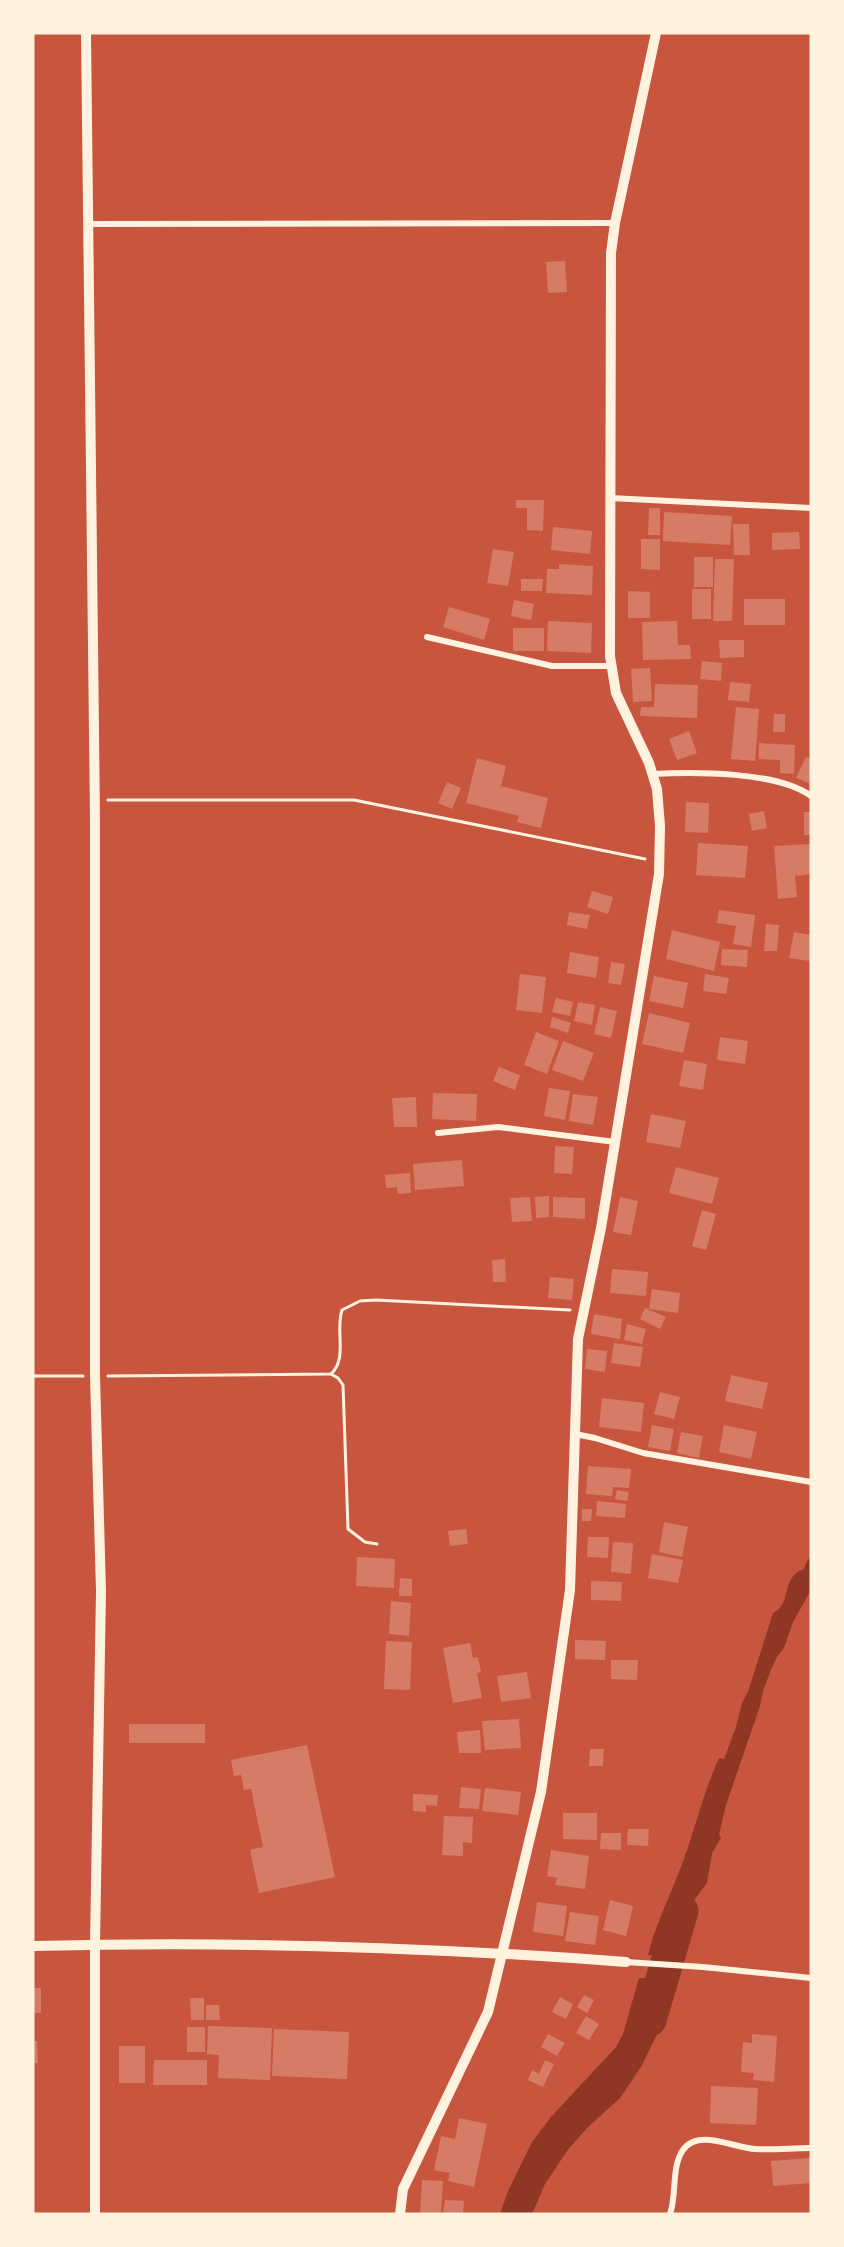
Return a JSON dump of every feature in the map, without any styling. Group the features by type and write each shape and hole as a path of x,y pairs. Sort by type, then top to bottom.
{"street":[{"path":"86,33 94,800 95,1376 100,1591 95,1944 95,2214"},
{"path":"400,2214 403,2189 488,2012 541,1792 570,1590 578,1338 601,1228 657,886 660,826 657,789 649,763 616,693 610,656 611,253 615,223 656,33"},
{"path":"88,224 615,223"},
{"path":"610,498 811,508"},
{"path":"427,637 552,666 612,666"},
{"path":"652,774 688,773 757,778 800,788 811,796"},
{"path":"438,1133 498,1127 615,1142"},
{"path":"575,1434 643,1453 811,1482"},
{"path":"33,1946 95,1944 338,1947 502,1953 703,1967 811,1978"},
{"path":"670,2214 683,2150 693,2142 708,2139 753,2149 811,2148"}],"path":[{"path":"94,800 354,800 659,861"},
{"path":"331,1374 336,1369 340,1358 339,1320 342,1310 360,1301 584,1311"},
{"path":"33,1376 331,1374 343,1385 348,1529 365,1542 377,1544"}],"shaded area":[{"path":"811,1557 811,1590 793,1622 784,1648 772,1667 763,1691 726,1805 719,1834 721,1838 712,1853 707,1883 692,1903 694,1921 684,1955 648,1955 713,1772 719,1758 724,1759 735,1730 773,1613 783,1603 792,1578 804,1569"},
{"path":"639,1978 675,1979 661,2026 641,2067 620,2098 587,2128 567,2151 545,2184 532,2214 500,2214 508,2191 532,2142 551,2117 616,2047 623,2034"}],"building":[{"path":"565,261 567,292 548,293 546,262"},
{"path":"516,500 544,500 543,531 527,530 527,508 516,508"},
{"path":"649,508 660,508 660,535 648,535"},
{"path":"664,512 732,516 730,545 663,541"},
{"path":"733,524 749,524 750,555 734,555"},
{"path":"553,527 592,531 590,554 551,550"},
{"path":"799,532 800,549 772,550 772,533"},
{"path":"641,539 660,539 660,570 641,569"},
{"path":"493,549 514,552 508,586 487,583"},
{"path":"694,557 713,557 713,587 694,587"},
{"path":"715,559 734,559 732,621 713,621"},
{"path":"559,564 593,566 592,595 546,593 547,569 559,569"},
{"path":"521,579 543,579 542,591 521,591"},
{"path":"692,589 711,589 711,619 692,619"},
{"path":"628,591 650,592 650,618 628,618"},
{"path":"744,599 785,599 785,625 744,625"},
{"path":"514,600 534,604 531,620 511,616"},
{"path":"449,607 490,619 484,640 443,627"},
{"path":"548,621 592,623 591,653 547,651"},
{"path":"677,621 678,645 690,645 691,659 643,660 642,622"},
{"path":"513,628 544,628 544,651 513,651"},
{"path":"719,640 744,640 744,657 720,658"},
{"path":"702,661 722,663 721,681 700,679"},
{"path":"650,668 652,701 633,702 631,669"},
{"path":"730,682 751,684 749,702 728,700"},
{"path":"655,684 698,685 697,718 640,716 641,707 654,707"},
{"path":"736,707 759,709 755,761 731,759"},
{"path":"774,714 785,714 785,732 773,732"},
{"path":"689,731 697,753 677,760 669,739"},
{"path":"759,743 795,745 794,774 780,773 780,760 759,759"},
{"path":"806,757 811,759 811,784 796,778"},
{"path":"477,758 506,766 501,786 548,798 541,828 517,822 519,816 466,803"},
{"path":"447,782 461,788 452,809 438,803"},
{"path":"686,802 709,803 708,833 685,832"},
{"path":"764,811 767,828 752,831 749,814"},
{"path":"804,812 811,812 811,835 804,835"},
{"path":"698,843 748,846 745,878 696,875"},
{"path":"811,844 811,874 795,876 797,897 778,899 774,846"},
{"path":"592,891 613,897 608,914 587,907"},
{"path":"719,910 755,915 751,947 733,944 736,926 717,923"},
{"path":"569,912 590,915 587,929 567,925"},
{"path":"766,924 779,925 777,951 764,951"},
{"path":"672,930 720,942 714,971 666,959"},
{"path":"794,932 811,935 810,961 789,958"},
{"path":"722,949 748,950 747,967 721,965"},
{"path":"570,952 599,957 596,978 567,973"},
{"path":"611,962 625,964 621,985 608,983"},
{"path":"520,974 546,977 542,1013 516,1010"},
{"path":"705,974 729,978 726,994 703,991"},
{"path":"654,976 688,983 683,1008 649,1001"},
{"path":"556,998 573,1002 570,1016 552,1012"},
{"path":"578,1002 595,1005 592,1025 574,1021"},
{"path":"600,1007 617,1011 611,1038 594,1034"},
{"path":"649,1013 690,1023 683,1053 642,1044"},
{"path":"552,1017 571,1023 568,1033 550,1027"},
{"path":"536,1032 559,1041 547,1074 524,1065"},
{"path":"720,1037 748,1041 745,1064 717,1060"},
{"path":"563,1041 594,1053 583,1081 552,1070"},
{"path":"684,1060 707,1064 703,1090 679,1086"},
{"path":"499,1067 520,1075 515,1090 493,1081"},
{"path":"549,1088 570,1091 565,1120 544,1116"},
{"path":"433,1093 477,1094 476,1121 432,1119"},
{"path":"573,1094 598,1097 593,1125 569,1121"},
{"path":"416,1097 417,1127 394,1127 392,1098"},
{"path":"651,1114 686,1121 680,1148 646,1142"},
{"path":"555,1146 574,1147 572,1174 554,1173"},
{"path":"462,1160 464,1186 415,1190 413,1164"},
{"path":"676,1167 719,1178 712,1204 669,1193"},
{"path":"410,1173 411,1193 398,1194 397,1187 386,1188 385,1175"},
{"path":"549,1196 549,1217 536,1218 535,1197"},
{"path":"530,1197 532,1221 512,1222 510,1198"},
{"path":"553,1197 585,1198 585,1219 553,1217"},
{"path":"620,1197 638,1201 631,1235 613,1232"},
{"path":"702,1210 716,1214 706,1250 692,1246"},
{"path":"505,1259 506,1282 493,1282 492,1260"},
{"path":"612,1269 648,1272 646,1296 610,1293"},
{"path":"550,1277 574,1279 572,1300 548,1298"},
{"path":"652,1289 680,1293 678,1313 649,1309"},
{"path":"645,1308 666,1317 660,1329 640,1319"},
{"path":"594,1314 622,1319 620,1339 591,1334"},
{"path":"627,1324 646,1329 642,1344 624,1340"},
{"path":"614,1343 643,1347 640,1367 611,1363"},
{"path":"587,1349 607,1351 605,1372 585,1369"},
{"path":"731,1375 768,1383 762,1409 725,1401"},
{"path":"660,1392 680,1397 674,1419 654,1414"},
{"path":"602,1398 644,1403 641,1432 599,1427"},
{"path":"652,1425 674,1429 670,1451 648,1447"},
{"path":"724,1425 757,1432 751,1459 719,1452"},
{"path":"681,1432 703,1436 699,1458 677,1453"},
{"path":"588,1466 631,1469 629,1488 613,1487 612,1496 586,1494"},
{"path":"617,1490 629,1492 627,1501 615,1499"},
{"path":"597,1501 626,1504 625,1518 596,1516"},
{"path":"582,1509 592,1509 591,1521 582,1521"},
{"path":"664,1522 688,1527 682,1557 659,1552"},
{"path":"466,1529 468,1544 450,1546 448,1531"},
{"path":"588,1537 609,1537 608,1558 587,1557"},
{"path":"613,1542 633,1543 631,1574 611,1572"},
{"path":"652,1554 683,1560 678,1583 648,1578"},
{"path":"357,1557 395,1559 394,1588 356,1586"},
{"path":"400,1578 412,1579 412,1596 399,1596"},
{"path":"591,1581 622,1582 621,1601 591,1600"},
{"path":"391,1601 411,1603 409,1636 389,1634"},
{"path":"575,1640 606,1641 605,1660 575,1659"},
{"path":"386,1641 412,1642 410,1690 384,1689"},
{"path":"470,1643 473,1658 478,1657 481,1672 477,1673 482,1698 453,1703 443,1648"},
{"path":"611,1660 638,1660 637,1680 611,1679"},
{"path":"527,1672 531,1698 501,1702 497,1676"},
{"path":"519,1719 521,1748 485,1750 482,1721"},
{"path":"129,1724 205,1724 205,1743 129,1743"},
{"path":"480,1730 481,1753 459,1753 457,1732"},
{"path":"307,1745 335,1877 259,1893 250,1850 263,1847 251,1789 244,1790 241,1775 234,1776 231,1760"},
{"path":"590,1749 604,1749 603,1766 589,1766"},
{"path":"461,1787 481,1789 479,1809 459,1808"},
{"path":"485,1788 521,1792 518,1815 482,1811"},
{"path":"413,1794 438,1795 437,1806 426,1805 426,1812 413,1811"},
{"path":"563,1813 597,1813 597,1840 563,1839"},
{"path":"444,1816 473,1817 472,1843 463,1842 463,1856 442,1855"},
{"path":"628,1829 649,1829 648,1846 627,1845"},
{"path":"601,1833 621,1833 621,1850 600,1849"},
{"path":"551,1850 589,1856 585,1889 555,1885 557,1878 547,1876"},
{"path":"610,1900 633,1906 626,1936 603,1930"},
{"path":"537,1902 567,1906 563,1936 533,1932"},
{"path":"570,1912 599,1916 595,1945 565,1941"},
{"path":"33,1988 41,1988 41,2013 33,2013"},
{"path":"584,1995 594,2000 587,2013 577,2007"},
{"path":"560,1997 573,2004 566,2019 552,2012"},
{"path":"190,1998 204,1998 204,2020 191,2020"},
{"path":"206,2005 219,2005 220,2020 206,2020"},
{"path":"586,2016 599,2024 589,2040 576,2033"},
{"path":"208,2026 272,2028 270,2080 218,2078 219,2055 207,2054"},
{"path":"187,2027 205,2027 205,2052 187,2052"},
{"path":"274,2029 349,2032 347,2079 272,2076"},
{"path":"548,2034 565,2043 557,2056 541,2047"},
{"path":"752,2034 777,2036 774,2082 753,2080 754,2073 741,2072 743,2042 752,2043"},
{"path":"33,2041 37,2041 38,2063 33,2063"},
{"path":"119,2046 145,2046 145,2083 119,2083"},
{"path":"154,2060 207,2060 207,2085 153,2085"},
{"path":"545,2060 554,2064 543,2087 528,2080 532,2070 539,2074"},
{"path":"711,2086 758,2088 756,2125 710,2123"},
{"path":"459,2118 487,2124 474,2187 448,2181 450,2173 434,2170 441,2136 455,2139"},
{"path":"810,2158 811,2183 773,2186 771,2161"},
{"path":"422,2180 443,2181 441,2214 420,2214"},
{"path":"445,2200 464,2201 463,2214 443,2214"}],"waterway":[{"path":"650,2020 682,1911"}]}
